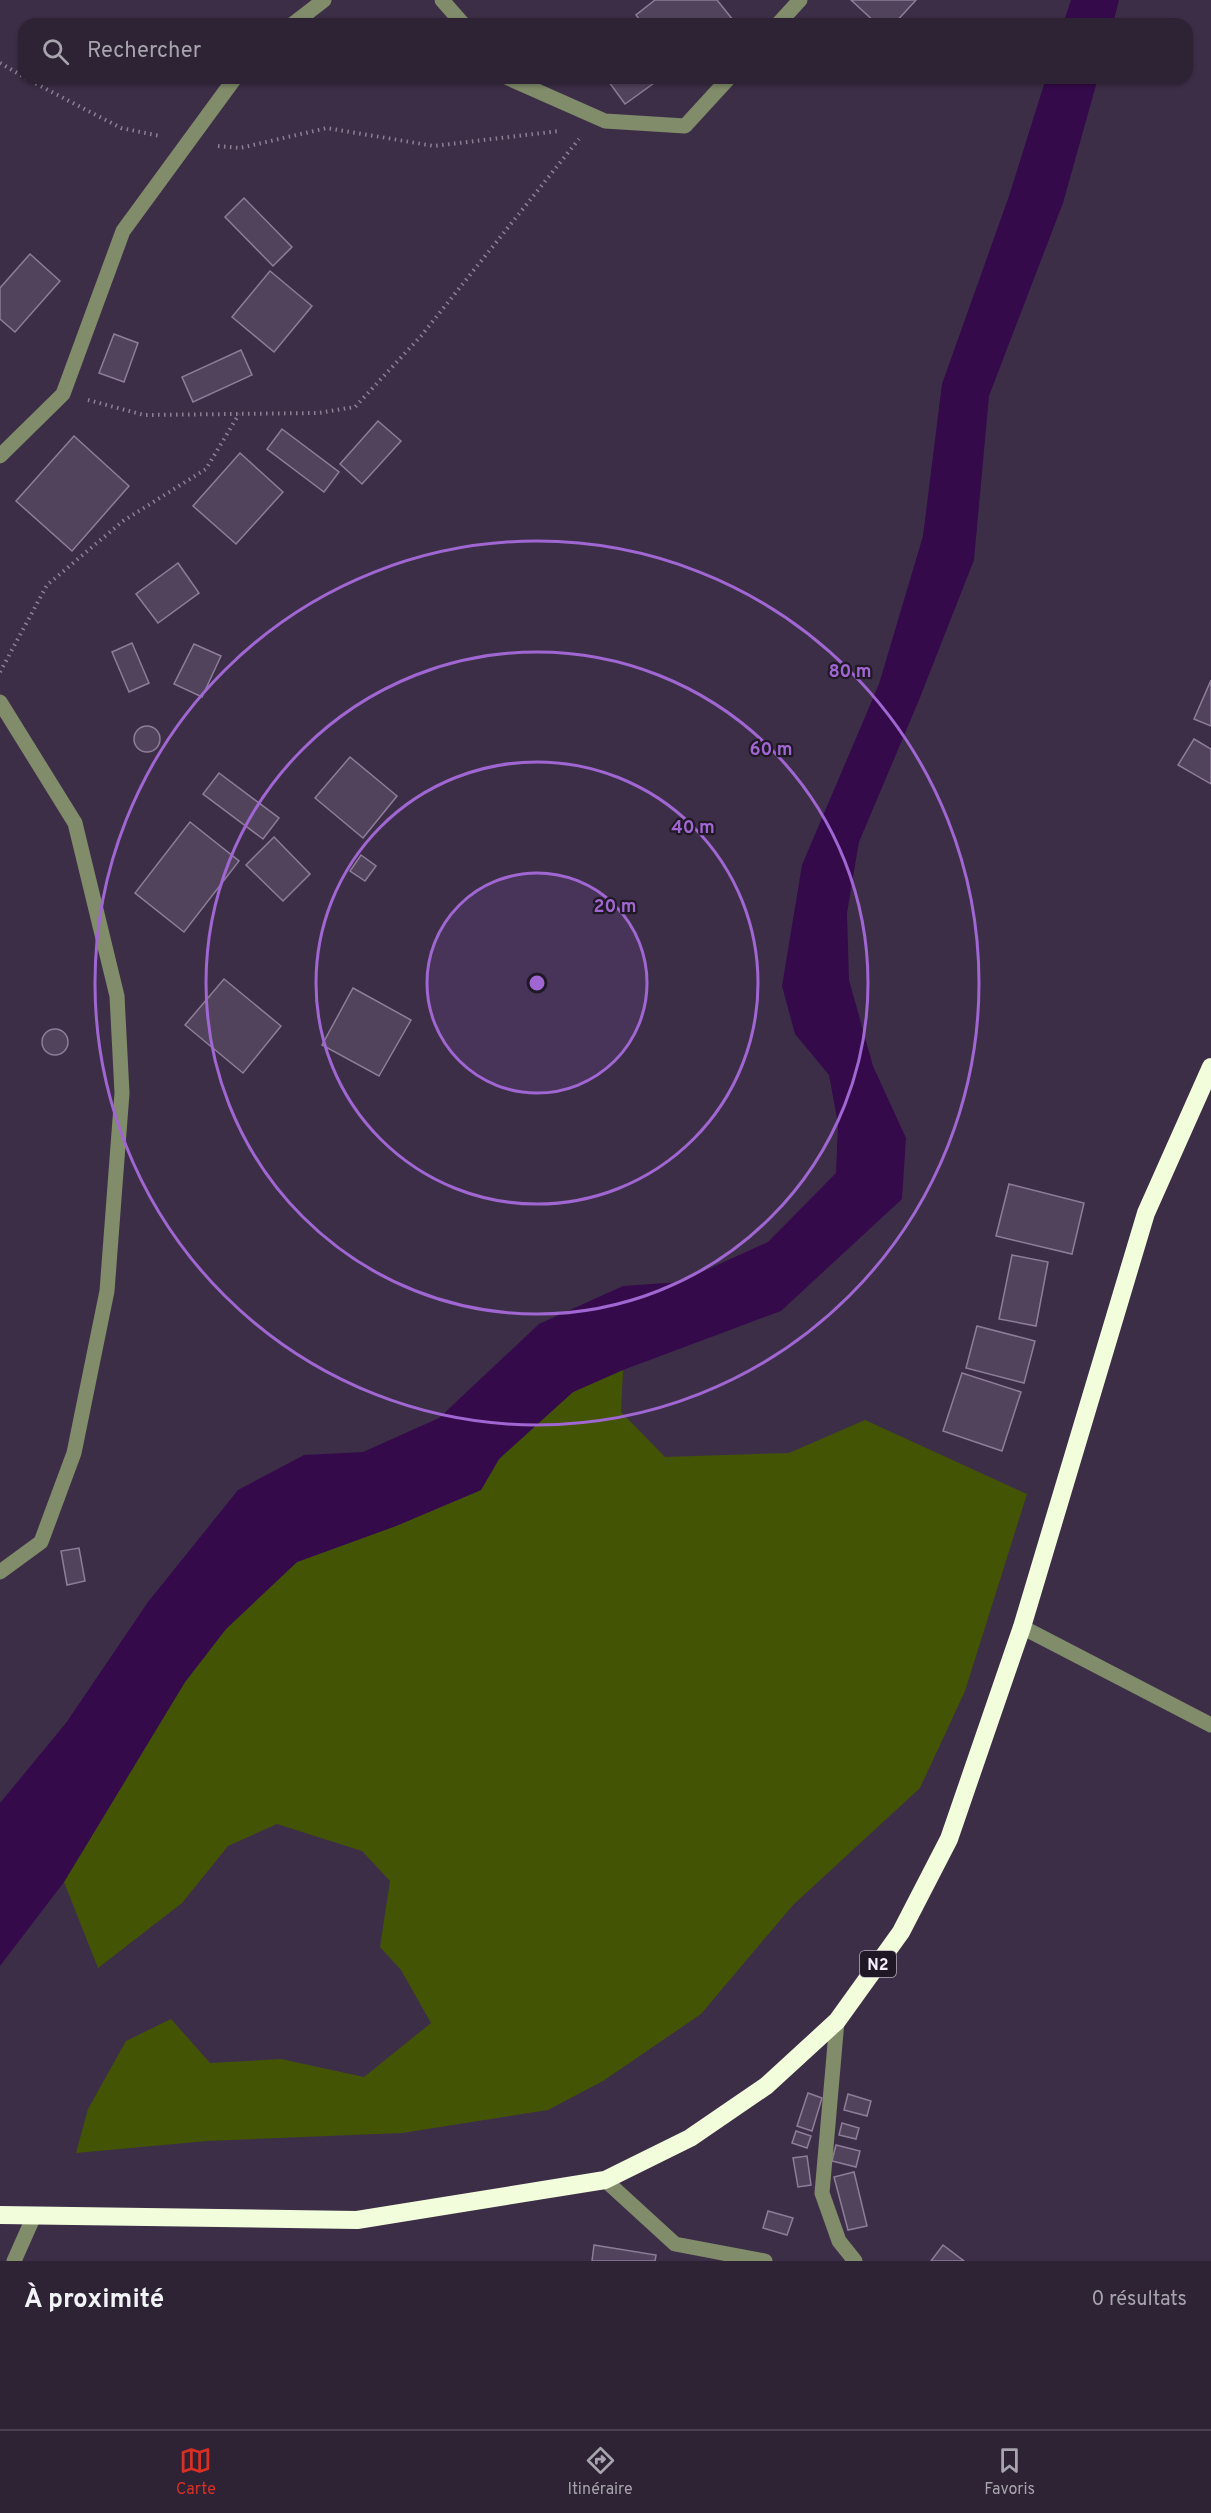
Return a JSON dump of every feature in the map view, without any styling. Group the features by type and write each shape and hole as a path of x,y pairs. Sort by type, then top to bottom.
{"highway":[{"name":"N2","path":"0,2215 357,2220 605,2180 700,2132 766,2086 837,2021 901,1932 949,1839 1022,1626 1146,1213 1211,1067"}],"street":[{"path":"296,18 304,0"},
{"path":"299,18 324,0"},
{"path":"442,0 458,18"},
{"path":"784,18 800,0"},
{"path":"0,456 63,393 123,231 230,84"},
{"path":"522,84 605,121 685,126 724,84"},
{"path":"0,702 75,823 117,996 122,1093 107,1291 74,1453 40,1542 0,1572"},
{"path":"1022,1626 1211,1725"},
{"path":"837,2021 822,2193 839,2241 855,2261"},
{"path":"605,2180 675,2244 765,2261"},
{"path":"14,2261 34,2216"}],"path":[{"path":"0,63 18,74"},
{"path":"37,84 121,128 187,142 240,148 327,128 434,146 554,132 597,117"},
{"path":"63,393 144,415 318,413 355,407 421,336 597,117"},
{"path":"0,672 47,585 123,521 206,469 239,414"}],"green space":[{"path":"623,1370 621,1412 665,1457 789,1453 865,1420 1027,1494 965,1691 920,1788 793,1905 701,2014 603,2081 548,2110 402,2133 207,2141 76,2153 88,2109 126,2041 171,2019 210,2063 281,2059 364,2077 431,2023 401,1970 380,1947 390,1881 362,1851 277,1824 228,1846 182,1903 98,1968 64,1882 185,1682 226,1629 297,1562 396,1526 481,1490 499,1459 573,1392"}],"shaded area":[{"path":"1071,0 1119,0 1114,18 1065,18"},
{"path":"1044,84 1096,84 1063,203 989,396 974,560 919,700 859,842 847,913 849,980 873,1066 906,1138 902,1199 781,1311 623,1370 573,1392 499,1459 481,1490 396,1526 297,1562 226,1629 185,1682 64,1882 0,1966 0,1803 66,1723 148,1602 238,1490 304,1455 363,1452 439,1418 539,1324 623,1286 680,1282 768,1242 836,1173 838,1124 829,1075 795,1034 782,986 802,865 879,684 923,536 942,384 1009,196"}],"building":[{"path":"655,0 717,0 731,18 638,18 636,15"},
{"path":"851,0 916,0 900,18 870,18"},
{"path":"610,84 653,84 625,104"},
{"path":"244,198 292,247 273,266 225,217"},
{"path":"30,254 60,281 15,332 0,319 0,288"},
{"path":"270,271 312,306 274,352 232,317"},
{"path":"114,334 138,343 124,382 99,373"},
{"path":"241,350 252,375 193,402 182,377"},
{"path":"378,421 401,441 362,484 340,464"},
{"path":"282,429 339,472 324,492 267,449"},
{"path":"74,436 129,486 72,551 16,501"},
{"path":"240,453 283,492 236,544 193,506"},
{"path":"178,563 199,593 158,623 136,594"},
{"path":"132,643 149,683 129,692 112,652"},
{"path":"194,644 221,656 202,697 174,684"},
{"path":"1211,680 1211,726 1194,719"},
{"path":"147,726 156,730 160,739 156,748 147,752 138,748 134,739 138,730"},
{"path":"1194,739 1211,749 1211,784 1178,765"},
{"path":"350,757 397,796 363,838 315,798"},
{"path":"219,773 279,818 263,839 203,794"},
{"path":"190,822 239,861 184,932 135,893"},
{"path":"274,837 310,874 283,901 246,865"},
{"path":"361,855 376,866 365,881 350,871"},
{"path":"224,979 281,1026 243,1073 185,1025"},
{"path":"353,988 411,1020 379,1076 322,1045"},
{"path":"55,1029 64,1033 68,1042 64,1051 55,1055 46,1051 42,1042 46,1033"},
{"path":"1009,1184 1084,1203 1072,1254 996,1236"},
{"path":"1012,1255 1048,1262 1036,1326 999,1319"},
{"path":"977,1326 1035,1341 1024,1383 966,1368"},
{"path":"962,1373 1021,1392 1002,1451 943,1431"},
{"path":"79,1548 85,1581 67,1585 61,1551"},
{"path":"808,2093 822,2098 812,2131 797,2126"},
{"path":"848,2094 871,2101 867,2116 844,2110"},
{"path":"842,2123 859,2128 856,2139 839,2135"},
{"path":"796,2131 811,2136 807,2148 792,2143"},
{"path":"836,2145 860,2151 856,2167 832,2161"},
{"path":"807,2156 811,2185 798,2187 793,2158"},
{"path":"854,2172 867,2226 848,2230 834,2177"},
{"path":"768,2211 793,2218 787,2235 763,2228"},
{"path":"594,2245 656,2255 655,2261 592,2261"},
{"path":"943,2245 964,2261 931,2261"}]}
